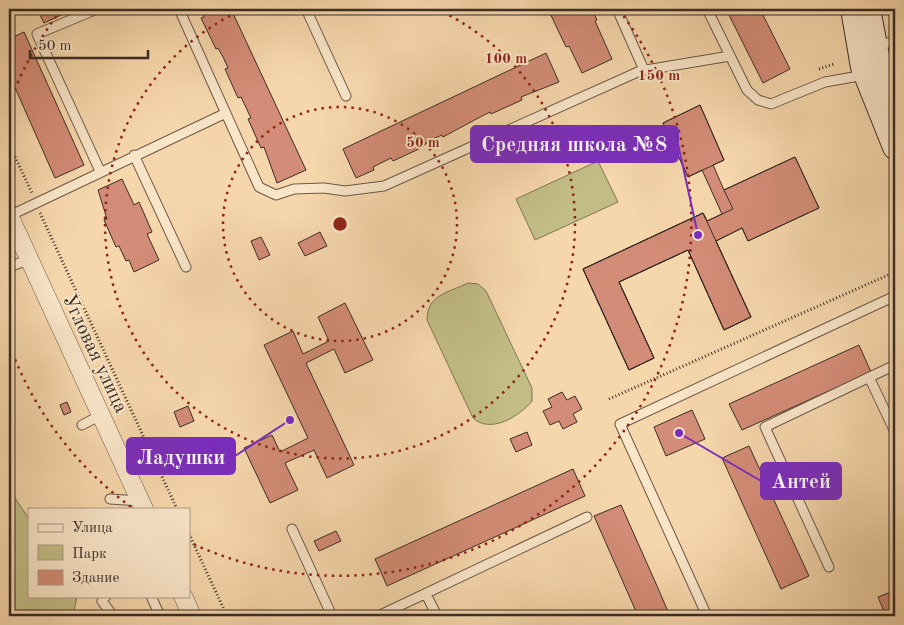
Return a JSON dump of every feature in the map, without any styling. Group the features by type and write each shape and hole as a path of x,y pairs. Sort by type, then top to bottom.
{"main road":[{"path":"853,9 877,46"},
{"path":"868,9 877,46 874,73 895,147"},
{"path":"874,73 895,108"}],"street":[{"name":"Угловая улица","path":"9,215 142,505"},
{"path":"184,598 192,616"}],"lane":[{"path":"97,9 37,34 100,171"},
{"path":"178,9 259,187 276,195 294,189 324,188 345,191 384,186 644,70 730,56"},
{"path":"306,9 346,96"},
{"path":"617,9 644,70"},
{"path":"706,9 747,90 758,100 770,104 825,82 874,73"},
{"path":"9,215 226,112"},
{"path":"134,155 186,267"},
{"path":"9,267 30,259"},
{"path":"707,616 620,424 895,296"},
{"path":"829,567 765,427 895,365"},
{"path":"869,377 895,432"},
{"path":"82,425 102,415"},
{"path":"110,498 142,505"},
{"path":"378,616 587,517"},
{"path":"292,529 332,616"},
{"path":"426,594 437,616"},
{"path":"104,598 102,601 113,616"},
{"path":"152,598 160,616"}],"path":[{"path":"819,69 834,64"},
{"path":"9,144 177,508"},
{"path":"608,399 895,272"},
{"path":"190,536 227,616"}],"green space":[{"path":"598,161 618,202 535,240 516,199"},
{"path":"468,283 478,284 486,291 532,388 532,401 520,413 504,422 496,424 480,423 473,418 427,320 430,305 434,300"},
{"path":"9,489 28,518 28,598 77,598 73,616 9,616"}],"building":[{"path":"37,9 74,9 44,23"},
{"path":"201,9 231,9 306,170 277,183 264,147 261,148 248,119 251,118 241,97 238,98 225,69 228,68 223,57 218,48 216,49 201,18 204,17"},
{"path":"548,9 592,9 597,20 595,21 612,59 582,73 569,46 566,47"},
{"path":"726,9 760,9 790,69 763,83"},
{"path":"24,32 84,165 55,178 9,74 9,39"},
{"path":"546,53 559,82 521,97 522,100 491,114 490,112 443,137 442,135 422,144 423,147 393,161 391,158 373,167 374,170 356,178 343,149"},
{"path":"700,105 724,160 688,177 663,123"},
{"path":"700,105 724,160 713,165 724,190 795,157 819,208 748,241 742,228 716,241 751,317 724,330 688,250 619,282 654,358 629,370 583,269 703,213 707,221 722,214 702,170 688,177 663,123"},
{"path":"795,157 819,208 748,241 742,228 716,241 751,317 724,330 688,250 619,282 654,358 629,370 583,269 703,213 707,221 733,209 724,190"},
{"path":"122,179 134,205 139,202 152,232 147,234 159,260 134,272 129,260 126,261 119,246 116,247 104,220 107,219 98,190"},
{"path":"703,213 751,317 724,330 688,250 619,282 654,358 629,370 583,269"},
{"path":"320,232 327,246 305,256 298,243"},
{"path":"261,237 270,255 259,260 251,241"},
{"path":"345,303 373,360 345,373 334,349 306,363 354,465 327,478 314,450 285,463 298,490 270,503 244,448 272,435 280,452 308,438 264,345 293,331 303,354 329,341 318,317"},
{"path":"859,345 871,372 742,430 729,404"},
{"path":"562,392 567,400 575,396 582,409 573,414 577,422 563,429 559,421 550,425 543,411 552,407 548,399"},
{"path":"67,402 71,412 64,415 60,405"},
{"path":"188,406 194,421 180,427 174,412"},
{"path":"692,410 705,439 666,456 654,427"},
{"path":"527,432 532,445 516,452 510,439"},
{"path":"749,446 809,576 781,589 722,458"},
{"path":"573,469 585,496 387,586 375,559"},
{"path":"621,505 670,616 638,616 594,516"},
{"path":"336,531 341,541 319,551 314,541"},
{"path":"891,592 895,601 895,610 885,614 878,597"}],"place":[{"name":"Средняя школа №8","path":"698,235"},
{"name":"Ладушки","path":"290,420"},
{"name":"Антей","path":"679,433"}]}
